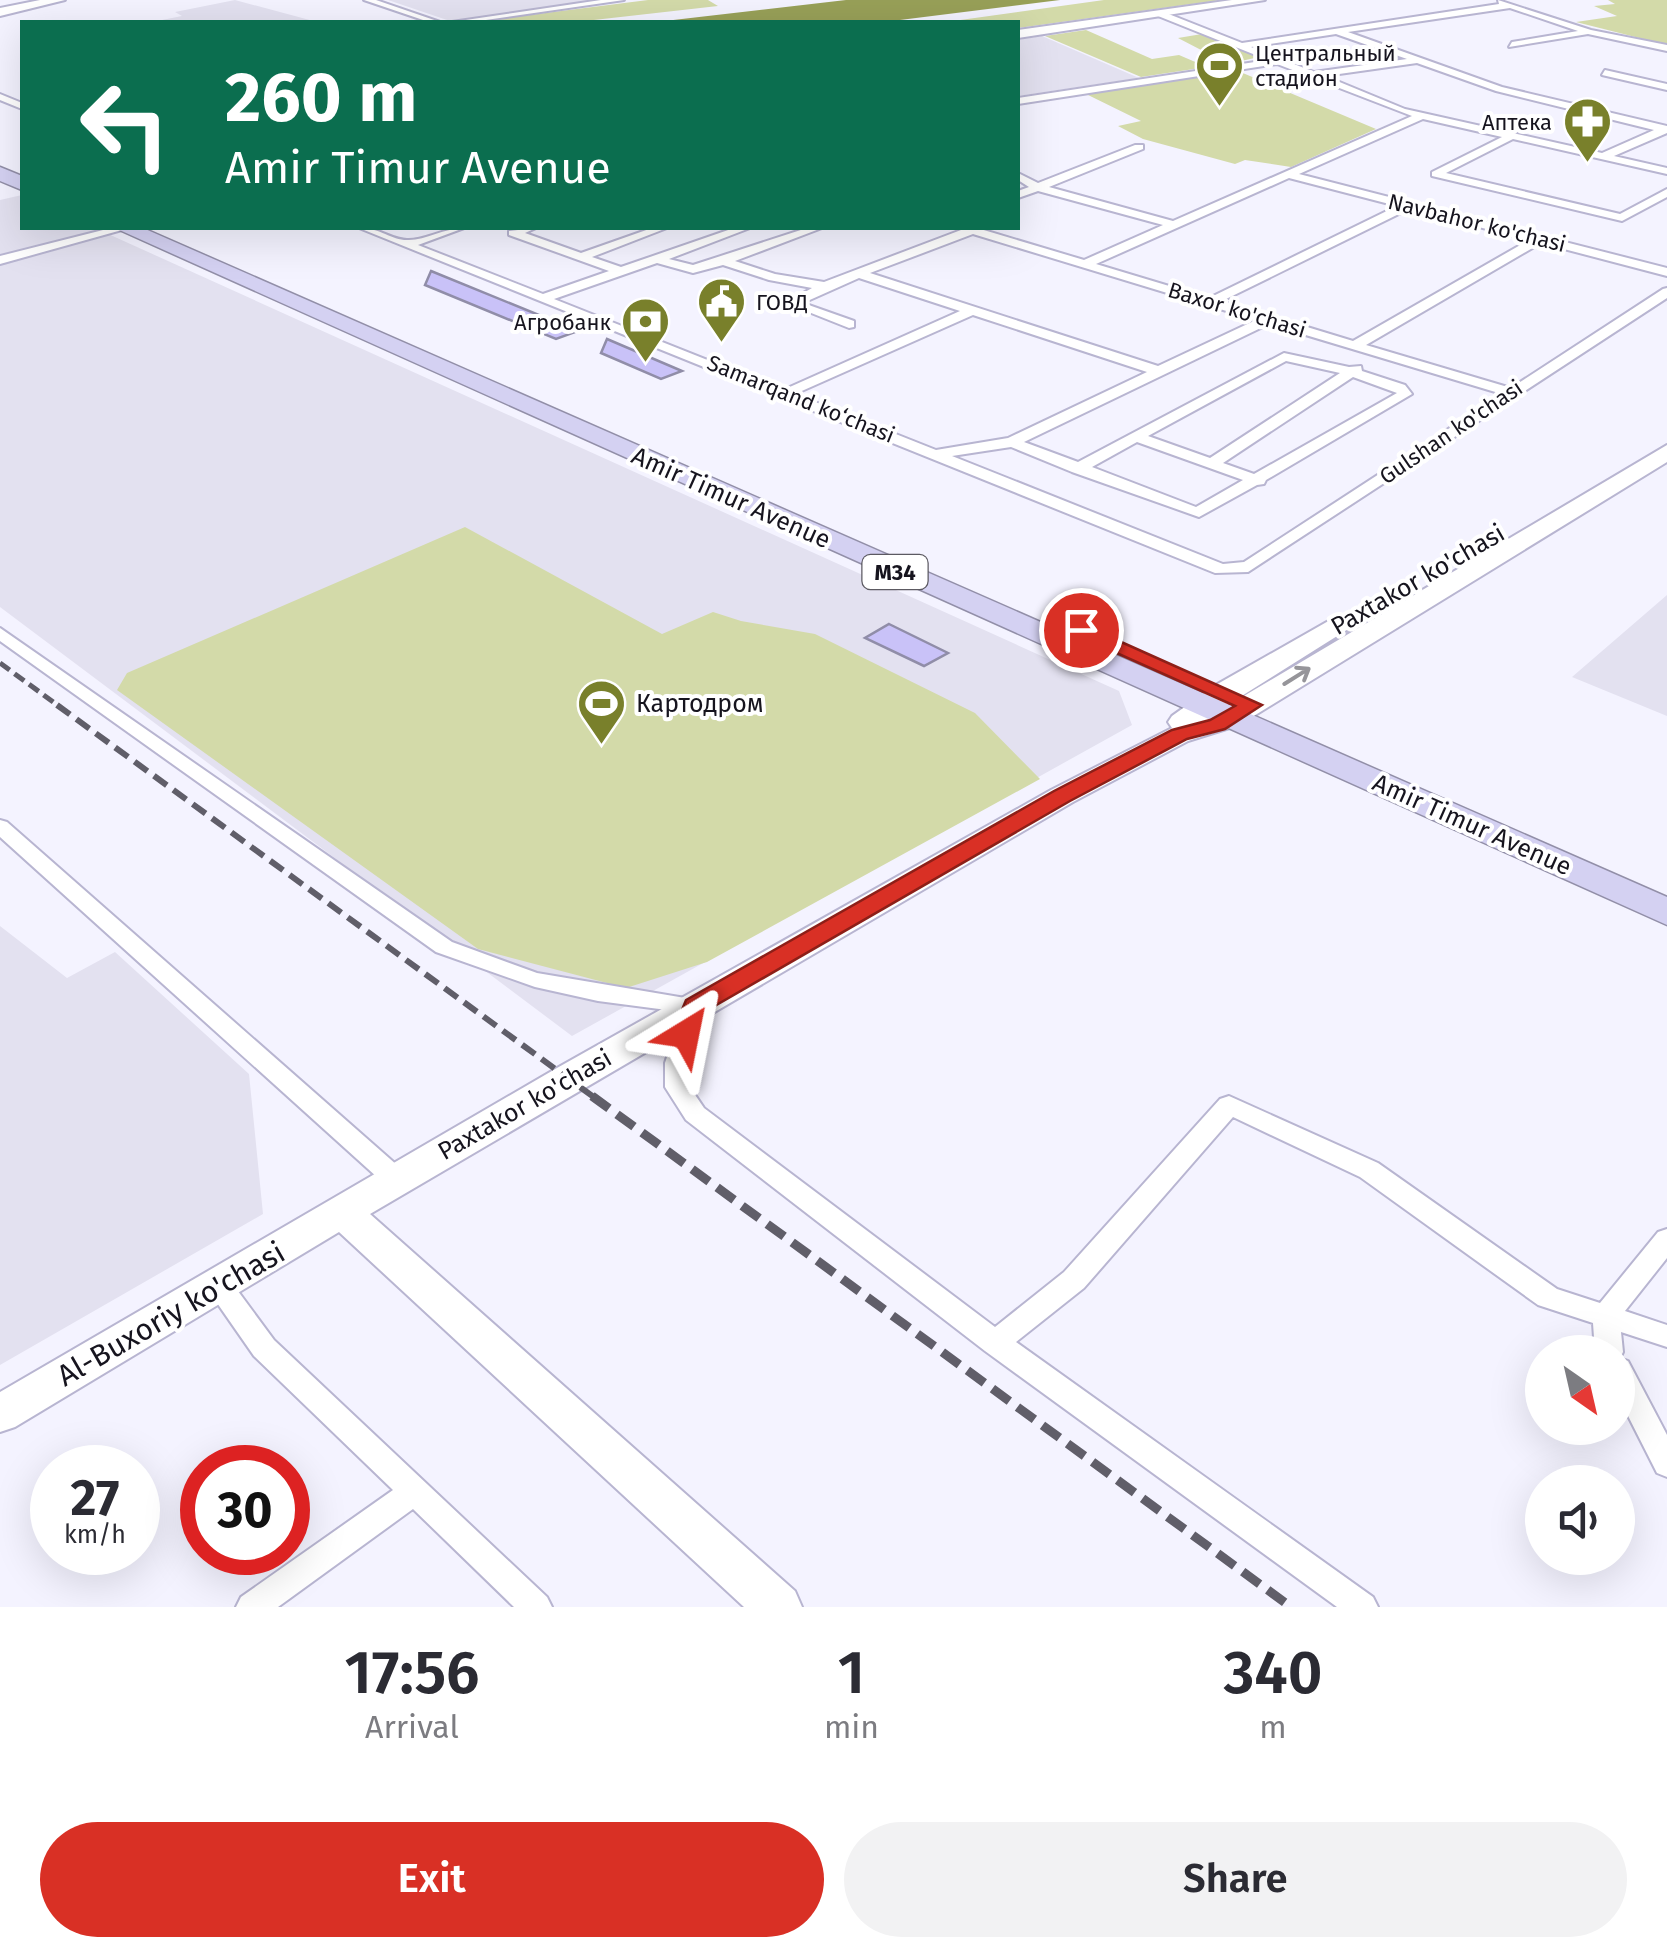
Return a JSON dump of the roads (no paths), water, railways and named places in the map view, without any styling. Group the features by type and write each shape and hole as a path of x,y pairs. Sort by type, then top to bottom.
{"highway":[{"name":"Amir Timur Avenue","path":"129,230 1226,706 1667,891"},
{"name":"Amir Timur Avenue","path":"155,230 749,497"},
{"name":"Amir Timur Avenue","path":"1226,706 1667,912"}],"main road":[{"path":"0,10 40,0"},
{"path":"0,10 59,0"},
{"path":"1020,34 1259,0"},
{"name":"Paxtakor ko'chasi","path":"1226,706 1667,435"},
{"name":"Paxtakor ko'chasi","path":"342,1212 1062,796 1180,734 1182,722 1226,706 1667,452"},
{"path":"342,1212 778,1607"},
{"name":"Al-Buxoriy ko'chasi","path":"0,1414 342,1212"}],"street":[{"path":"368,0 430,20"},
{"path":"471,20 620,0"},
{"path":"1494,0 1589,32 1667,48"},
{"path":"1241,46 1511,6"},
{"path":"1161,14 1421,116 1667,171"},
{"path":"1338,32 1499,89 1666,130"},
{"path":"1512,45 1589,32"},
{"path":"1313,76 1417,60"},
{"path":"1020,101 1277,62"},
{"path":"1604,73 1667,87"},
{"path":"1085,264 1421,116"},
{"path":"1602,157 1666,130"},
{"path":"1512,136 1436,174 1622,218 1667,192"},
{"path":"1020,194 1140,146"},
{"name":"Navbahor ko'chasi","path":"1287,174 1667,272"},
{"path":"1020,177 1038,187 1175,224"},
{"path":"1210,302 1408,205"},
{"path":"0,260 116,230"},
{"name":"Samarqand ko‘chasi","path":"370,230 788,393 1222,569 1236,570"},
{"path":"408,244 453,230"},
{"path":"524,230 513,233 620,271"},
{"path":"580,257 656,230"},
{"path":"546,297 738,230"},
{"path":"656,259 693,270 810,230"},
{"path":"849,324 792,302 967,230"},
{"name":"Baxor ko'chasi","path":"972,230 1509,392"},
{"path":"1354,346 1539,239"},
{"path":"722,261 825,286"},
{"path":"860,274 1162,372"},
{"name":"Gulshan ko'chasi","path":"1236,570 1248,567 1509,392 1667,292"},
{"path":"788,393 975,309"},
{"path":"938,454 1012,442 1268,319"},
{"path":"1212,464 1382,354"},
{"path":"1012,442 1078,469 1199,512 1405,394 1400,388 1352,372 1284,357 1078,469"},
{"path":"1136,437 1258,481"},
{"path":"0,633 444,947 483,966 573,990 695,1006 677,1063 677,1088 695,1114 995,1342 1362,1607"},
{"path":"0,826 398,1180"},
{"path":"995,1342 1074,1280 1229,1105 1370,1170 1548,1297 1667,1336"},
{"path":"1608,1335 1606,1316 1667,1239"},
{"path":"219,1288 264,1348 536,1607"},
{"path":"1635,1401 1667,1464"},
{"path":"252,1607 415,1491"}],"railway":[{"path":"0,663 60,707"},
{"path":"57,705 595,1098"},
{"path":"592,1096 1291,1607"}],"place":[{"name":"Центральный стадион","path":"1220,108"},
{"name":"Аптека","path":"1587,164"},
{"name":"ГОВД","path":"721,344"},
{"name":"Агробанк","path":"646,364"},
{"name":"Картодром","path":"601,746"}]}
